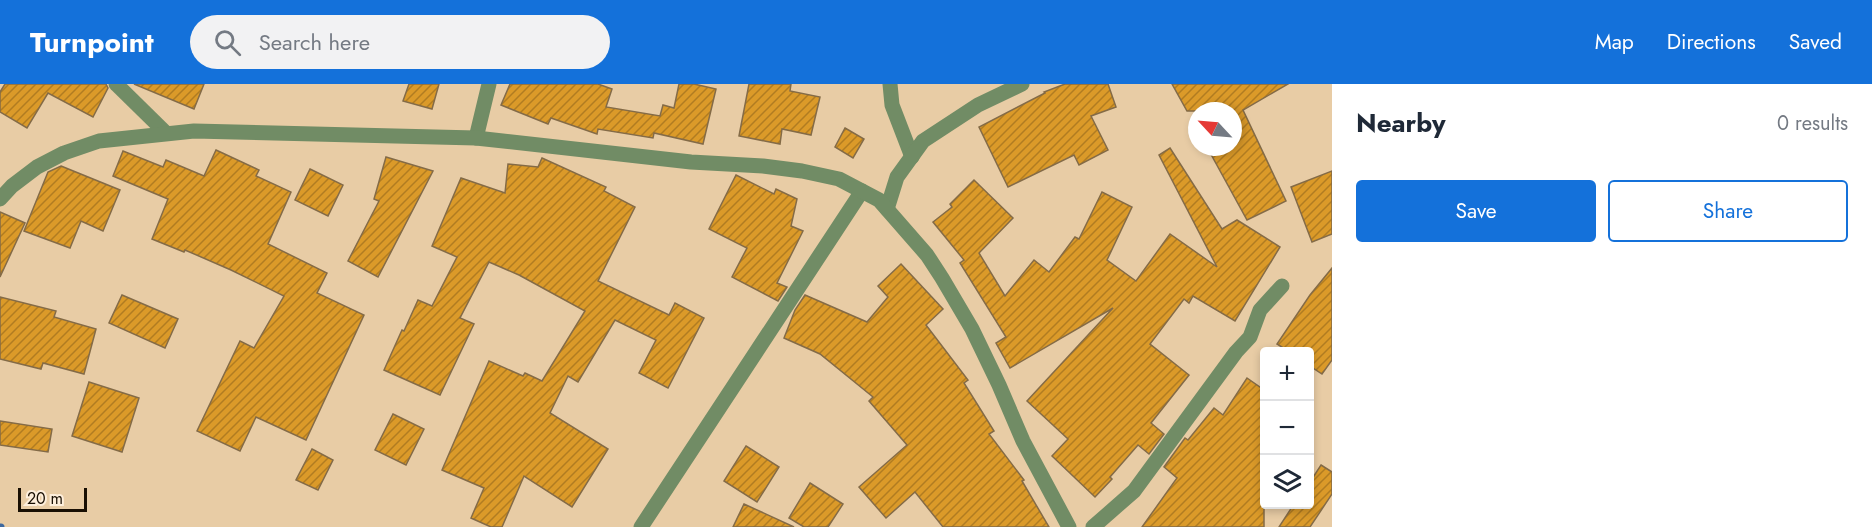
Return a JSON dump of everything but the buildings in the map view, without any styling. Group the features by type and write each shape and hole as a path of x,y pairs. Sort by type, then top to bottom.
{"street":[{"path":"116,84 166,133"},
{"path":"476,138 489,84"},
{"path":"890,84 892,105 912,157"},
{"path":"887,208 897,177 923,141 978,105 1022,84"},
{"path":"0,199 12,186 37,167 64,153 99,141 194,131 476,138 669,160 763,166 839,179 879,200 927,255 972,329 1023,441 1069,527"},
{"path":"642,527 862,191"},
{"path":"1093,527 1134,491 1236,352 1250,337 1260,310 1282,286"}]}
